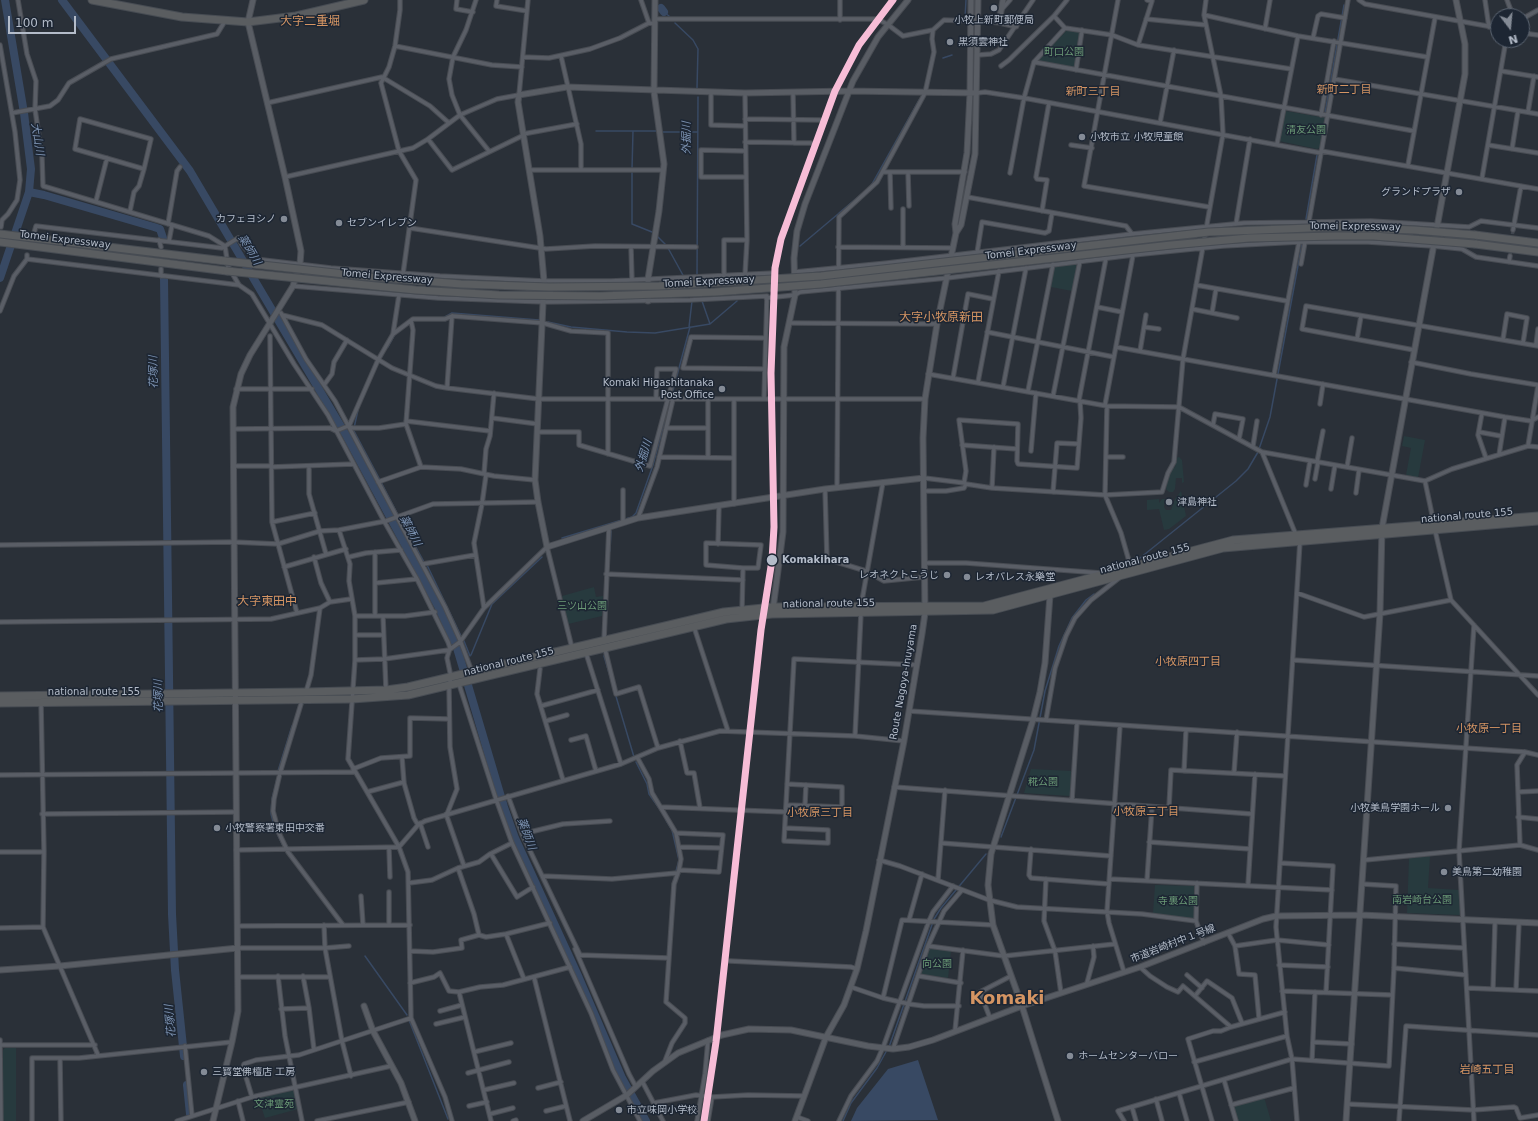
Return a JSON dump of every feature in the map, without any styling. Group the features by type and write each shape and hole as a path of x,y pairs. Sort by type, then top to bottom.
{"highway":[{"path":"92,0 182,17 248,22 296,16 364,0"},
{"name":"Tomei Expressway","path":"1,231 27,237 372,277 461,284 556,287 659,286 821,276 1209,232 1335,227 1414,230 1476,235 1538,243"},
{"name":"Tomei Expressway","path":"0,242 227,271 364,286 453,292 600,296 715,292 821,284 1171,245 1249,238 1366,236 1475,244 1538,252"},
{"name":"national route 155","path":"0,696 386,690 408,687 724,612 742,610 993,610 1222,548 1298,538 1538,516"},
{"name":"national route 155","path":"1435,526 1538,521"},
{"name":"national route 155","path":"925,610 984,606 1221,542 1298,538"},
{"name":"national route 155","path":"0,703 352,699 408,695 449,687 726,619 773,611"}],"street":[{"path":"18,0 27,54 36,81 33,109 42,157 43,186 209,236 226,244"},
{"path":"213,1121 238,1011 233,407 236,389 250,355 293,286 300,264 301,243 248,22 253,0"},
{"path":"233,429 330,428 337,431 348,426 378,360 393,334 416,180 399,151 381,83 389,67 394,46 400,10 400,0"},
{"path":"457,0 456,9 472,12"},
{"path":"476,0 466,30 453,57 449,79 452,94 460,115 489,151"},
{"path":"497,0 496,6 527,11"},
{"path":"528,0 518,102 541,247 544,281 535,480 547,547 572,648"},
{"path":"641,0 649,24"},
{"path":"648,301 648,279 663,170 654,92 656,0"},
{"path":"840,0 840,20"},
{"path":"773,611 782,546 784,495 784,347 795,295 796,238 805,204 848,91 870,49 887,24 908,0"},
{"name":"Route Nagoya-Inuyama","path":"796,1119 826,1037 851,988 857,969 904,741 917,665 925,610 925,400 937,324 956,233 955,224 965,172 969,137 971,0"},
{"name":"Route Nagoya-Inuyama","path":"956,233 961,225 974,154 977,93 978,0"},
{"path":"999,22 1003,0"},
{"path":"1001,10 1010,0"},
{"path":"978,54 991,54 999,50 1033,0"},
{"path":"1001,66 1054,16 1067,0"},
{"path":"1117,0 1105,76 1084,186 1209,207"},
{"path":"1138,45 1152,1 1147,0"},
{"path":"464,866 446,814 457,789 450,747 449,687 451,677 447,658 451,649 460,641 484,608 547,547 638,518 825,489 924,478 992,488 1053,492 1105,495 1162,492 1168,473 1174,462 1182,359 1223,134 1221,96 1204,15 1206,0"},
{"path":"1265,29 1270,0"},
{"path":"1309,221 1348,0"},
{"path":"1359,0 1365,4 1489,27 1486,0"},
{"path":"1346,1121 1356,993 1380,613 1382,530 1436,225 1448,173 1461,100 1465,58 1461,21 1456,0"},
{"path":"1313,38 1318,16 1321,14 1345,18"},
{"path":"1204,15 1298,36 1427,57"},
{"path":"1054,16 1065,28 1112,35 1138,45 1291,69"},
{"path":"1408,165 1435,18"},
{"path":"523,57 543,58 562,56 604,44 655,21 877,19 887,24 902,36 933,30 944,20 978,20 999,22 1016,26"},
{"path":"1146,19 1206,25"},
{"path":"12,113 50,106 58,100 69,83 111,59 217,34 225,21"},
{"path":"1010,173 1024,98 1034,62 1065,28"},
{"path":"837,488 839,217 868,192 877,182 925,93 934,52 932,39 933,30"},
{"path":"1076,70 1082,30"},
{"path":"1277,144 1298,36"},
{"path":"1321,115 1334,41"},
{"path":"0,45 12,113 20,180 17,200 8,214 1,220 1,231"},
{"path":"394,46 492,65 522,66"},
{"path":"1482,178 1505,48"},
{"path":"1160,123 1174,50"},
{"path":"562,56 567,87 581,144 581,170"},
{"path":"1034,62 1414,131"},
{"path":"1501,71 1536,76 1528,112"},
{"path":"267,103 380,77 430,106 449,123"},
{"path":"1334,79 1538,114"},
{"path":"285,176 412,148 428,139 460,115 497,99 567,87 654,92 985,92 1321,152 1408,165 1538,188"},
{"path":"711,92 711,125 745,126"},
{"path":"794,92 794,143"},
{"path":"745,93 747,240 745,275"},
{"path":"1042,211 1047,180 1037,179 1036,177 1049,103"},
{"path":"1512,149 1518,110"},
{"path":"130,211 134,192 139,186 144,169 151,139 80,119 75,149 144,169"},
{"path":"745,119 820,120"},
{"path":"428,139 452,170 523,134 577,124"},
{"path":"1236,224 1250,139"},
{"path":"745,142 811,143"},
{"path":"1071,145 1092,148"},
{"path":"1488,145 1538,153"},
{"path":"745,151 701,150 701,177 745,177"},
{"path":"96,201 107,158"},
{"path":"169,241 177,171 180,167"},
{"path":"529,170 663,170"},
{"path":"883,172 965,172"},
{"path":"890,172 891,208"},
{"path":"908,172 909,206"},
{"path":"1513,230 1521,186"},
{"path":"967,197 1126,226 1132,234 1133,255 1106,406 1107,457 1105,495 1121,533 1132,567 1124,575 1091,600 1076,618 1068,632 1055,668 1045,720"},
{"path":"903,210 903,247"},
{"path":"977,253 982,222 1045,234 1049,231 1052,213"},
{"path":"1338,221 1338,242"},
{"path":"795,272 977,253 1132,234 1244,223 1371,221 1469,227 1480,221 1538,228"},
{"path":"1368,242 1371,221"},
{"path":"1244,223 1246,245"},
{"path":"34,233 36,226 222,248 226,244 238,238 255,259 401,274 544,281 614,281 774,273"},
{"path":"410,228 541,247 546,249 595,246 696,247"},
{"path":"159,240 161,247"},
{"path":"724,276 724,240 747,240"},
{"path":"293,286 438,298 544,302 617,302 767,296 766,298 795,295 800,292 947,278 1133,255 1202,248 1299,242 1368,242 1433,246 1462,249 1476,257 1538,266"},
{"path":"1277,376 1287,301 1299,242"},
{"path":"1301,264 1305,242"},
{"path":"226,244 228,266 239,285 252,294 271,321 294,364 312,389 337,431 417,579 451,649"},
{"path":"631,247 632,280"},
{"path":"838,247 953,248"},
{"path":"0,311 2,302 14,276 27,259 27,255"},
{"path":"1509,262 1510,256"},
{"path":"924,490 946,491 964,488 966,471 959,422 961,420 1018,424 1018,464 1077,468 1080,401 1106,258"},
{"path":"27,259 239,285"},
{"path":"1053,396 1080,261"},
{"path":"887,263 890,284"},
{"path":"1028,392 1053,264"},
{"path":"1003,387 1026,268"},
{"path":"161,269 161,276"},
{"path":"978,382 999,271"},
{"path":"438,298 440,276"},
{"path":"614,281 617,302"},
{"path":"1196,285 1287,301"},
{"path":"1212,312 1216,289"},
{"path":"953,378 968,294 993,299"},
{"path":"764,399 766,298"},
{"path":"1414,350 1302,329 1306,306 1537,345 1538,329"},
{"path":"1097,307 1122,312"},
{"path":"280,308 282,315 306,359 324,385 348,426 423,564 460,641 472,672"},
{"path":"1192,309 1237,318"},
{"path":"1503,339 1507,314 1527,318 1523,343"},
{"path":"282,315 322,324 378,360 436,386 447,388 539,399 925,400"},
{"path":"1140,351 1146,315"},
{"path":"393,334 413,319 445,319 452,316 543,323 572,331 608,333 608,454"},
{"path":"447,388 452,316"},
{"path":"1357,339 1361,316"},
{"path":"411,321 413,330 406,422 421,467"},
{"path":"790,323 937,324"},
{"path":"1144,327 1159,330"},
{"path":"987,332 1114,357"},
{"path":"270,336 272,522 297,613"},
{"path":"765,338 691,337 683,368 765,369"},
{"path":"324,385 332,374 334,362 347,340"},
{"path":"1116,347 1505,417 1531,421 1538,417"},
{"path":"1411,362 1538,385 1528,446"},
{"path":"650,465 676,369 657,369 656,399"},
{"path":"928,374 1106,406 1179,407 1258,449 1310,461 1425,481 1452,469 1486,458 1528,446 1538,447"},
{"path":"1323,384 1320,402 1326,401"},
{"path":"236,389 312,389"},
{"path":"484,608 474,542 482,504 486,449 492,418 494,393"},
{"path":"1031,451 1036,393"},
{"path":"638,518 657,467 673,399"},
{"path":"708,399 708,456"},
{"path":"734,399 734,504"},
{"path":"1482,413 1479,432 1486,458"},
{"path":"1213,425 1215,414 1243,419 1240,439"},
{"path":"1499,455 1505,417"},
{"path":"492,418 538,424"},
{"path":"1257,421 1258,449 1298,538 1297,593 1276,916 1279,965 1287,1036 1292,1058 1297,1121"},
{"path":"348,426 353,428 379,428 406,422 490,431"},
{"path":"666,428 708,428"},
{"path":"1314,479 1323,431"},
{"path":"537,432 579,432 579,445 657,467"},
{"path":"1479,432 1501,436"},
{"path":"1347,467 1352,438"},
{"path":"1053,492 1058,443 1079,444"},
{"path":"962,445 1018,449"},
{"path":"992,488 994,447"},
{"path":"659,457 708,456 733,458"},
{"path":"1107,457 1123,457"},
{"path":"1306,485 1310,461"},
{"path":"233,466 309,466 354,464"},
{"path":"1331,489 1335,465"},
{"path":"309,466 309,494 326,554"},
{"path":"378,482 421,467 461,469 485,474 535,480"},
{"path":"1356,493 1359,470"},
{"path":"1425,481 1451,600 1538,695"},
{"path":"856,736 861,610 866,571 883,482"},
{"path":"1357,484 1362,485"},
{"path":"825,489 827,559 866,571 884,581 924,577"},
{"path":"623,490 621,498 623,523"},
{"path":"0,545 233,542 278,544 320,531 339,530 385,521 433,504 538,502"},
{"path":"718,544 719,506"},
{"path":"272,522 314,513"},
{"path":"604,640 609,527"},
{"path":"339,530 349,557 351,599 355,616 355,660 348,760 399,847 408,872 411,1018 445,1097 452,1121"},
{"path":"706,543 761,545 758,568 744,568 706,565 706,543"},
{"path":"284,567 314,557 346,549"},
{"path":"349,557 374,552 401,550"},
{"path":"374,552 376,583 375,616"},
{"path":"423,564 475,555"},
{"path":"314,557 321,583 330,602"},
{"path":"925,563 966,563 1094,571 1106,574"},
{"path":"742,610 744,568"},
{"path":"606,574 743,580"},
{"path":"376,583 417,579"},
{"path":"1297,593 1364,617 1451,600"},
{"path":"1050,595 1045,663 1035,720 1012,795 993,846 989,870 989,900 993,924 1022,1006 1058,1121"},
{"path":"0,622 271,619 320,608 330,602 351,599"},
{"path":"306,692 311,675 320,608"},
{"path":"355,616 383,616 434,612"},
{"path":"383,616 386,690"},
{"path":"1474,625 1459,851 1474,1121"},
{"path":"694,627 728,731"},
{"path":"355,635 383,635"},
{"path":"355,660 384,659 451,649"},
{"path":"605,649 616,694 639,687 658,748"},
{"path":"586,653 621,764"},
{"path":"785,828 828,830 828,843 784,841 794,659 917,665"},
{"path":"1292,660 1538,676"},
{"path":"540,669 537,691 563,780"},
{"path":"459,684 496,800 512,843 591,1013 614,1070 640,1121"},
{"path":"541,706 598,690"},
{"path":"41,702 42,814 44,852 43,927 98,1055"},
{"path":"301,704 280,773 273,811 279,833 287,849 343,925"},
{"path":"909,711 1525,752 1538,755"},
{"path":"546,721 567,715"},
{"path":"0,775 280,773 354,770 381,758 410,756 410,718 449,720"},
{"path":"1072,800 1077,723"},
{"path":"1120,726 1107,911 1124,972"},
{"path":"1184,770 1186,730"},
{"path":"236,850 399,847 419,824 446,814 621,764 658,748 720,731 856,736 904,741"},
{"path":"1234,773 1237,732"},
{"path":"571,740 586,736 596,771"},
{"path":"680,741 687,773 694,773 700,808"},
{"path":"1520,845 1517,765 1525,752"},
{"path":"402,757 404,782 414,818 419,824 428,847"},
{"path":"637,758 648,779 652,793 676,833 681,859 674,884 666,1002 685,1018 685,1024 672,1043 664,1062"},
{"path":"1168,807 1171,770 1285,776"},
{"path":"1248,885 1255,774"},
{"path":"366,792 404,782"},
{"path":"787,784 842,787 842,807 787,805"},
{"path":"805,805 806,785"},
{"path":"894,787 1252,814"},
{"path":"938,880 945,790"},
{"path":"1518,792 1538,791"},
{"path":"508,796 522,834 571,938 629,1074 636,1087"},
{"path":"661,806 786,812"},
{"path":"1147,880 1152,807"},
{"path":"42,814 236,812"},
{"path":"1518,817 1538,820"},
{"path":"522,834 563,824 610,821"},
{"path":"543,876 612,879 678,872 719,872 723,835 676,833"},
{"path":"1149,842 1250,849"},
{"path":"409,883 432,880 458,868 479,862 512,843"},
{"path":"941,843 1111,856"},
{"path":"1364,860 1431,855 1520,845 1538,850"},
{"path":"679,847 722,848"},
{"path":"390,848 390,877"},
{"path":"1031,850 1028,875 1031,878 1109,884"},
{"path":"0,852 44,852"},
{"path":"491,854 517,897 533,887"},
{"path":"879,860 922,874 989,900 1018,907 1107,911 1196,921"},
{"path":"1280,863 1333,866 1326,992"},
{"path":"458,868 474,914 479,935"},
{"path":"909,920 922,874"},
{"path":"1046,879 1044,921 1055,951 1061,993"},
{"path":"1110,879 1332,890"},
{"path":"1197,883 1196,921 1204,943"},
{"path":"1124,1121 1118,1111 1224,1080 1292,1058 1389,1066 1396,886 1362,884"},
{"path":"839,1121 851,1096 872,1070 884,1048 929,921 940,902 954,887"},
{"path":"893,1049 928,946 938,922 944,911 961,889"},
{"path":"389,892 389,925"},
{"path":"361,896 363,925"},
{"name":"市道岩崎村中１号線","path":"583,1121 627,1095 664,1062 678,1053 708,1040 749,1029 791,1030 884,1048 893,1049 909,1047 955,1032 1022,1006 1088,983 1140,967 1263,919 1276,916 1361,914 1494,922 1538,923"},
{"path":"882,998 902,920 993,924"},
{"path":"1493,989 1494,922"},
{"path":"410,951 427,952 462,948 461,940 479,935 486,937 506,934 550,923"},
{"path":"1516,990 1519,923"},
{"path":"324,925 325,948 330,977 342,1041 351,1076"},
{"path":"238,926 410,925"},
{"path":"0,928 43,927"},
{"path":"1228,933 1235,946 1239,974 1255,975 1260,1018"},
{"path":"506,934 524,979"},
{"path":"571,938 580,955 669,958"},
{"path":"1235,946 1277,940 1329,945"},
{"path":"928,946 1004,956 1115,944"},
{"path":"1394,944 1464,948"},
{"path":"0,970 60,966 238,948 325,948 349,946"},
{"path":"1088,983 1094,957 1092,946"},
{"path":"955,1032 959,1006 963,950"},
{"path":"730,961 851,967 857,969"},
{"path":"1279,965 1328,967"},
{"path":"410,983 434,977 440,973 449,991 459,992 480,986 503,985 570,967"},
{"path":"1140,967 1150,976 1178,992 1183,986 1230,1026"},
{"path":"1394,968 1466,975"},
{"path":"1187,975 1202,988"},
{"path":"278,976 281,1009 302,1121"},
{"path":"303,976 309,1008 314,1050"},
{"path":"919,976 961,983"},
{"path":"990,1018 980,992 1011,976"},
{"path":"238,977 330,977"},
{"path":"534,977 570,1121"},
{"path":"1195,996 1207,981 1232,998 1242,1023"},
{"path":"851,988 882,998 908,1004 924,1006 959,1006"},
{"path":"1466,988 1538,991"},
{"path":"1282,991 1392,995"},
{"path":"459,992 491,1121"},
{"path":"1312,1060 1315,992"},
{"path":"440,1010 462,1005"},
{"path":"364,1006 374,1031 409,1102 415,1121"},
{"path":"281,1009 309,1008"},
{"path":"1212,1121 1188,1039 1213,1031 1221,1031 1230,1026 1285,1012"},
{"path":"436,1024 465,1017"},
{"path":"252,1097 242,1067 244,1064 256,1060 289,1056 314,1050 411,1018"},
{"path":"1399,1121 1406,1026 1538,1035"},
{"path":"1194,1062 1287,1036"},
{"path":"0,1040 0,1120"},
{"path":"697,1121 703,1096 708,1040"},
{"path":"32,1121 32,1058 79,1058 232,1042"},
{"path":"1313,1042 1352,1044"},
{"path":"474,1052 511,1043"},
{"path":"0,1045 95,1045"},
{"path":"185,1046 192,1116"},
{"path":"60,1058 61,1121"},
{"path":"468,1073 509,1062"},
{"path":"177,1121 252,1097 392,1066"},
{"path":"1224,1080 1236,1121"},
{"path":"642,1081 663,1121"},
{"path":"484,1090 514,1082"},
{"path":"538,1088 561,1082"},
{"path":"1231,1104 1294,1088"},
{"path":"1179,1093 1187,1121"},
{"path":"708,1121 712,1097 748,1095 804,1096"},
{"path":"654,1103 703,1096"},
{"path":"1156,1099 1162,1121"},
{"path":"238,1101 243,1121"},
{"path":"317,1121 409,1102"},
{"path":"469,1106 487,1102"},
{"path":"1347,1104 1473,1110 1514,1107 1518,1110 1520,1118 1538,1115"},
{"path":"546,1111 566,1106"},
{"path":"1132,1107 1136,1121"},
{"path":"490,1114 513,1108"},
{"path":"1533,1116 1534,1121"},
{"path":"796,1119 808,1121"}],"green space":[{"name":"町口公園","path":"1068,29 1081,33 1075,66 1073,67 1040,61 1039,59"},
{"name":"清友公園","path":"1286,111 1326,118 1321,147 1317,149 1279,141"},
{"path":"1077,264 1072,291 1051,287 1054,267"},
{"path":"1404,436 1425,440 1418,478 1406,475 1411,448 1402,446"},
{"path":"1179,457 1182,460 1184,482 1182,483 1182,478 1176,478 1175,489 1173,492 1169,492 1166,489 1169,474 1171,469 1175,467 1176,458"},
{"path":"1181,491 1186,516 1169,529 1164,530 1159,509 1147,510 1147,500 1159,499 1159,503 1162,499 1165,499 1164,507 1166,510 1171,510 1175,499"},
{"name":"三ツ山公園","path":"594,587 596,597 603,596 602,616 568,624 562,596"},
{"name":"糀公園","path":"1031,769 1072,771 1070,796 1024,793"},
{"name":"南岩崎台公園","path":"1430,856 1428,888 1460,890 1461,914 1407,913 1409,858"},
{"name":"寺裏公園","path":"1155,885 1195,886 1194,919 1153,913"},
{"name":"向公園","path":"929,948 951,951 948,978 921,974"},
{"path":"5,1048 16,1048 16,1121 3,1121 3,1050"},
{"name":"文津霊苑","path":"291,1089 294,1091 298,1109 265,1118 258,1097"},
{"path":"1264,1097 1271,1121 1238,1121 1233,1105"}],"water":[{"path":"918,1060 938,1120 851,1121 857,1108 888,1069"}],"waterway":[{"name":"大山川","path":"0,278 29,192 31,169 24,113 5,0"},
{"name":"薬師川","path":"62,0 190,171 346,435 438,606 457,648 504,807 515,838 579,978 622,1078 646,1121"},
{"path":"965,18 966,0"},
{"path":"1325,113 1344,5"},
{"name":"外掘川","path":"661,8 664,12"},
{"name":"外掘川","path":"664,12 669,16"},
{"name":"外掘川","path":"675,23 693,40 698,49 697,88"},
{"path":"943,58 952,55"},
{"name":"外掘川","path":"697,276 698,97"},
{"path":"872,184 919,100"},
{"path":"596,131 633,131"},
{"path":"632,169 633,131 657,131"},
{"path":"663,132 697,132"},
{"path":"1306,219 1317,155"},
{"path":"632,172 632,224 652,232"},
{"name":"花塚川","path":"29,192 160,229 163,238"},
{"path":"839,213 864,192"},
{"path":"800,246 838,214"},
{"path":"657,236 667,246"},
{"path":"1135,562 1236,481 1248,469 1258,452 1270,417 1302,244"},
{"path":"668,248 684,277"},
{"name":"花塚川","path":"164,278 172,914 175,970 184,1056"},
{"path":"689,327 692,301"},
{"name":"外掘川","path":"702,301 710,324"},
{"path":"548,322 571,327 655,333 710,324 737,301"},
{"path":"443,318 452,313 539,320"},
{"name":"外掘川","path":"562,538 632,517 636,513 653,465 690,327"},
{"path":"388,347 394,336"},
{"path":"354,428 358,410"},
{"path":"354,431 380,480"},
{"path":"381,482 397,513"},
{"path":"400,518 424,562"},
{"path":"610,551 611,531"},
{"name":"外掘川","path":"471,655 492,604 542,557"},
{"path":"427,565 461,636"},
{"path":"1001,837 1034,750 1045,691 1059,646 1072,618 1086,600 1094,594"},
{"path":"464,641 470,656"},
{"path":"604,656 634,757"},
{"path":"278,771 292,726"},
{"path":"636,762 647,784 649,794 661,811"},
{"path":"277,779 272,799 271,814 275,829 283,846"},
{"path":"666,820 672,830 679,860 676,871"},
{"path":"889,1047 934,919 941,908 986,854"},
{"path":"365,956 407,1015"},
{"path":"409,1020 448,1119"},
{"path":"843,1121 851,1103 877,1068 887,1050"},
{"name":"花塚川","path":"187,1085 190,1114"}],"tunnel":[{"path":"1510,256 1513,230"},
{"path":"161,247 161,269"},
{"path":"682,278 690,300"},
{"path":"704,1096 712,1097"}],"transit line":[{"path":"704,1121 716,1042 761,630 772,560 774,527 771,373 775,268 781,239 835,91 859,45 893,0"}],"place":[{"name":"小牧上新町郵便局","path":"994,8"},
{"name":"黒須雲神社","path":"950,42"},
{"name":"小牧市立 小牧児童館","path":"1082,137"},
{"name":"グランドプラザ","path":"1459,192"},
{"name":"カフェヨシノ","path":"284,219"},
{"name":"セブンイレブン","path":"339,223"},
{"name":"Komaki Higashitanaka Post Office","path":"722,389"},
{"name":"津島神社","path":"1169,502"},
{"name":"Komakihara","path":"772,560"},
{"name":"レオネクトこうじ","path":"947,575"},
{"name":"レオパレス永樂堂","path":"967,577"},
{"name":"小牧美鳥学園ホール","path":"1448,808"},
{"name":"小牧警察署東田中交番","path":"217,828"},
{"name":"美鳥第二幼稚園","path":"1444,872"},
{"name":"ホームセンターバロー","path":"1070,1056"},
{"name":"三寳堂佛檀店 工房","path":"204,1072"},
{"name":"市立味岡小学校","path":"619,1110"}],"district":[{"name":"大字二重堀","path":"310,22"},
{"name":"新町二丁目","path":"1344,90"},
{"name":"新町三丁目","path":"1093,92"},
{"name":"大字小牧原新田","path":"941,318"},
{"name":"大字東田中","path":"267,602"},
{"name":"小牧原四丁目","path":"1188,662"},
{"name":"小牧原一丁目","path":"1489,729"},
{"name":"小牧原二丁目","path":"1146,812"},
{"name":"小牧原三丁目","path":"820,813"},
{"name":"Komaki","path":"1007,999"},
{"name":"岩崎五丁目","path":"1487,1070"}]}
